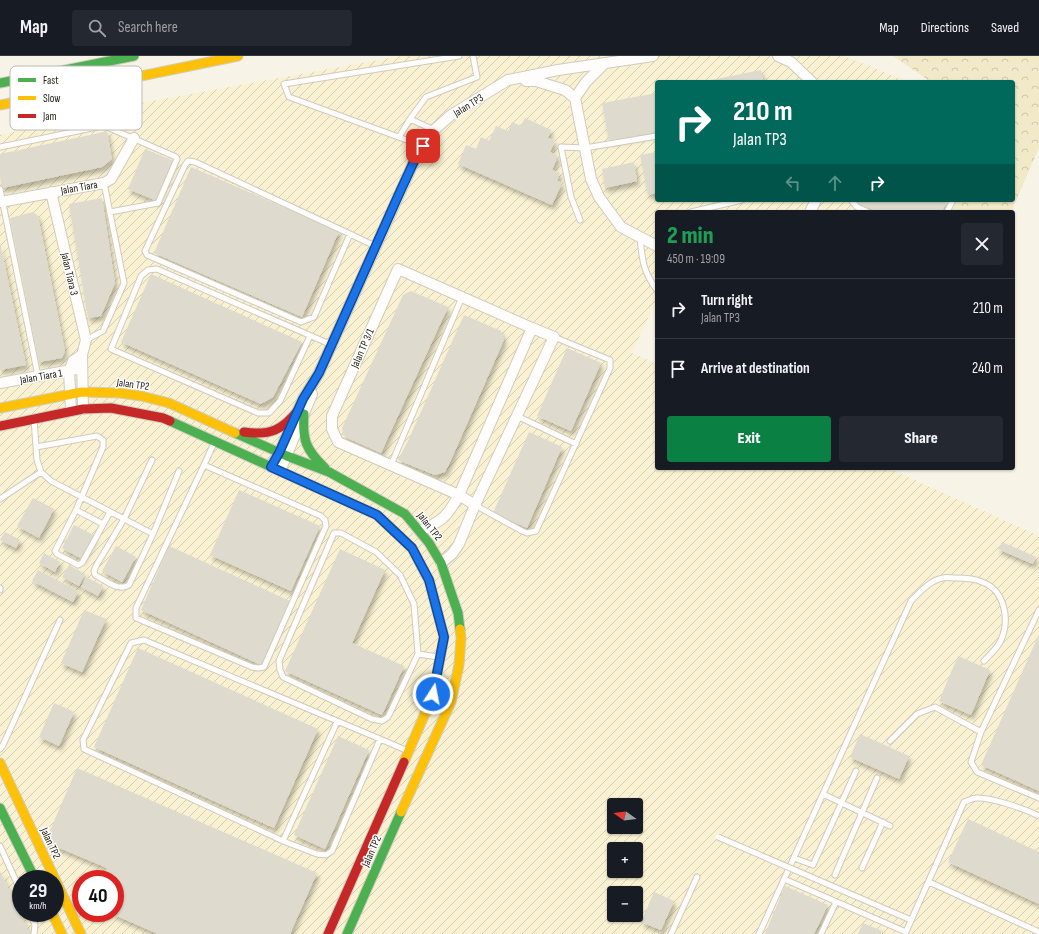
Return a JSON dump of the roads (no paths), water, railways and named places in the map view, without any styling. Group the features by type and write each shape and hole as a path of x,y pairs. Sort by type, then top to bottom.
{"main road":[{"path":"84,66 134,56"},
{"path":"142,76 238,56"},
{"path":"0,83 10,81"},
{"path":"0,105 10,103"},
{"name":"Jalan TP2","path":"0,408 82,392 127,394 169,403 283,454 329,472 405,514 429,543 441,563 458,613 461,638 459,665 451,702 347,934"},
{"name":"Jalan TP2","path":"0,426 71,410 83,409 111,408 163,418 377,515 412,548 429,580 444,637 433,694 328,934"},
{"path":"228,429 251,434 271,433 281,428 302,411"},
{"path":"302,411 302,430 305,443 312,455 329,472"},
{"name":"Jalan TP2","path":"0,762 81,934"},
{"path":"0,808 31,870"},
{"path":"56,922 62,934"}],"street":[{"name":"Jalan TP3","path":"275,469 332,346 375,246 417,155 434,130 451,116 508,80 558,70 653,56"},
{"path":"778,56 791,62 810,80"},
{"path":"575,98 586,82 604,64"},
{"path":"508,80 536,81 565,90 575,98 591,179 599,197 621,227 655,245"},
{"name":"Jalan Tiara","path":"1,202 104,183 111,179 134,138"},
{"name":"Jalan Tiara 3","path":"51,192 86,340 82,355 83,409"},
{"name":"Jalan TP 3/1","path":"475,505 459,495 338,442 332,430 332,416 398,268 554,338"},
{"path":"420,531 444,518 451,510 459,495 532,328"},
{"path":"441,563 452,554 459,544 475,505 554,338"},
{"name":"Jalan Tiara 3","path":"69,371 73,361 82,355"},
{"name":"Jalan Tiara 1","path":"0,383 82,368"},
{"path":"69,371 71,410"}],"lane":[{"path":"423,146 290,96 284,84 459,56"},
{"path":"400,137 410,119 426,98 476,76 473,56"},
{"path":"410,119 434,130"},
{"path":"0,147 83,130"},
{"path":"110,212 158,203 177,159 176,157 114,130"},
{"path":"580,220 571,197 561,147 584,148 655,136"},
{"path":"350,234 314,317 301,322 147,256 145,251 184,165 188,161 195,162 350,234 375,246"},
{"path":"86,340 103,331 124,283 104,183"},
{"path":"0,189 1,202 38,376"},
{"path":"700,210 734,202"},
{"path":"853,202 857,207 864,210"},
{"path":"640,238 642,258 649,280 655,288"},
{"path":"310,336 280,401 269,413 258,414 111,349 141,276 148,270 158,268 310,336 332,346"},
{"path":"391,465 462,297"},
{"path":"475,505 522,531 527,533 536,531 610,368 610,360 554,338"},
{"path":"517,416 576,444"},
{"path":"34,418 37,460 41,472 51,481 153,534"},
{"path":"36,447 96,436 103,440 104,447 76,510 55,551 57,554 78,565 82,563 110,512"},
{"path":"204,464 321,516 325,520 326,526 264,667 252,668 136,618 136,608 204,464 215,442"},
{"path":"152,460 124,519 94,571 95,574 119,588 125,588 129,585 153,534 178,471"},
{"path":"0,499 41,472"},
{"path":"76,510 103,524"},
{"path":"334,533 341,533 376,552 400,575 414,604 418,654 388,717 382,721 372,719 283,677 280,670 279,661 334,533"},
{"path":"759,934 911,601 926,586 942,578 966,578 983,582 996,591 1005,607 1005,627 1001,640 995,650 984,661"},
{"path":"1039,610 981,732 971,762 977,772 1039,798"},
{"path":"0,749 3,746 60,620"},
{"path":"380,739 332,851 326,855 317,854 283,841 84,749 83,740 131,643 144,640 337,722 380,739 408,751"},
{"path":"418,654 440,658"},
{"path":"890,741 917,714 935,707 981,732"},
{"path":"283,841 337,722"},
{"path":"794,858 813,866 856,771"},
{"path":"835,875 877,778"},
{"path":"823,794 890,826"},
{"path":"784,879 906,933 964,802 975,798 987,799 1027,810 1039,816"},
{"path":"862,868 883,822"},
{"path":"718,837 911,920"},
{"path":"0,846 12,872"},
{"path":"671,934 697,877"},
{"path":"929,882 1036,932"},
{"path":"821,934 836,902"},
{"path":"34,922 34,934"}]}
